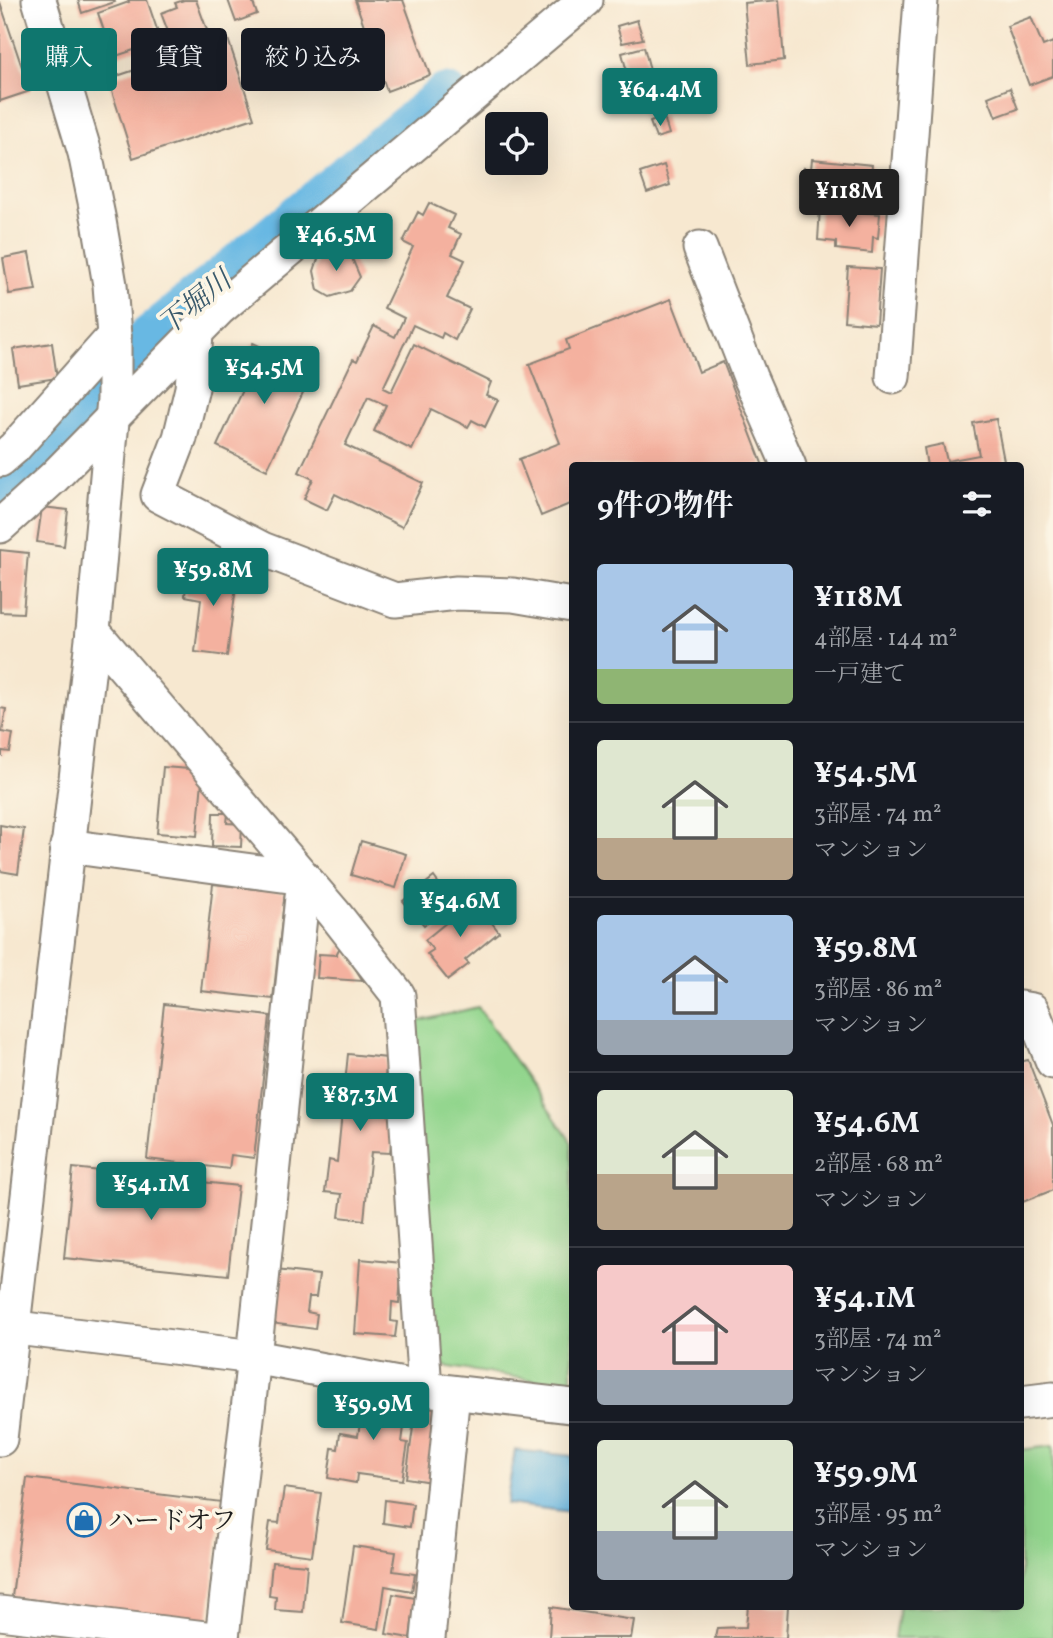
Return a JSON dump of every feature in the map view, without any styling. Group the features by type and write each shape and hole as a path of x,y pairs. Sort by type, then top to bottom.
{"street":[{"path":"0,1439 6,1327 93,631 113,408 114,344 110,285 99,221 85,153 39,0"},
{"path":"0,526 53,478 113,408 196,334 219,309 586,0"},
{"path":"893,377 921,0"},
{"path":"700,248 750,377 787,462"},
{"path":"196,334 192,388 180,438 158,495 262,549 395,600 457,593 513,595 569,604"},
{"path":"0,460 114,344"},
{"path":"93,631 334,913 398,995 439,1391 428,1638"},
{"path":"67,846 304,878"},
{"path":"222,1638 304,878"},
{"path":"1024,1009 1032,1010 1053,1062"},
{"path":"6,1327 254,1357 439,1391 569,1406"},
{"path":"1024,1403 1053,1399"},
{"path":"0,1613 205,1638"}],"green space":[{"path":"478,1007 569,1139 569,1386 436,1365 403,1025"},
{"path":"1053,1446 1053,1638 894,1638 899,1610 1024,1610 1024,1450"}],"water":[{"path":"515,1450 569,1456 569,1512 506,1504"}],"building":[{"path":"78,0 114,0 115,2 82,13"},
{"path":"128,0 147,0 157,28 131,28 131,51 117,56 117,28 103,28 98,13 129,2"},
{"path":"196,0 206,28 167,28 161,13 177,7 175,3"},
{"path":"228,0 252,0 257,14 236,22"},
{"path":"355,0 403,0 430,75 387,91 385,28 365,28"},
{"path":"779,0 784,60 750,64 744,3"},
{"path":"0,2 21,64 21,91 30,91 0,101"},
{"path":"1031,17 1043,46 1053,42 1053,76 1029,85 1007,26"},
{"path":"637,20 643,39 622,43 617,26"},
{"path":"227,39 241,78 241,91 245,91 254,118 133,158 112,91 117,91 117,76 131,71 131,91 227,91"},
{"path":"644,47 657,97 620,106 615,86 625,84 622,76 628,76 622,53"},
{"path":"1010,88 1018,109 996,117 988,97"},
{"path":"664,117 669,134 656,138 650,122"},
{"path":"812,159 872,165 868,199 801,192 804,168 811,169"},
{"path":"664,165 670,185 647,193 640,173"},
{"path":"429,203 454,215 448,228 461,234 452,254 465,260 447,298 470,309 455,340 443,333 441,338 413,325 383,388 391,392 414,344 491,382 486,395 498,400 485,427 472,420 468,427 431,409 412,450 374,431 386,405 368,397 345,445 423,483 402,527 335,494 327,510 304,499 313,479 299,472 353,359 357,361 374,326 395,337 404,318 384,308 413,247 403,242 418,212 423,215"},
{"path":"820,208 880,214 878,238 873,237 872,253 836,249 836,242 818,240"},
{"path":"337,249 351,256 360,277 350,291 330,297 318,290 314,271 319,256"},
{"path":"29,253 36,290 9,294 3,258"},
{"path":"848,267 880,269 876,324 844,321"},
{"path":"671,299 699,372 723,362 761,462 569,462 569,504 541,516 519,459 560,443 529,364 569,349 566,340"},
{"path":"52,343 57,378 18,384 13,349"},
{"path":"253,343 313,371 267,470 217,446 250,375 240,370"},
{"path":"996,419 1004,462 926,462 924,448 943,444 947,461 979,455 973,423"},
{"path":"42,507 68,510 64,546 37,542"},
{"path":"0,550 28,553 23,613 0,612"},
{"path":"199,563 223,566 222,577 237,579 227,656 195,652 201,599 185,596 187,575 197,576"},
{"path":"0,708 6,709 2,732 13,734 10,752 2,751 2,756 0,756"},
{"path":"163,767 203,770 197,836 157,833"},
{"path":"213,813 228,813 227,823 242,824 241,847 212,846"},
{"path":"0,825 24,829 18,874 0,871"},
{"path":"361,841 406,854 396,888 351,875"},
{"path":"434,877 452,902 424,925 403,901"},
{"path":"213,884 285,892 273,999 201,991"},
{"path":"474,900 499,932 465,960 469,964 448,980 427,954 433,950 425,940"},
{"path":"341,945 363,981 317,978 319,954 336,955"},
{"path":"164,1004 270,1016 254,1158 231,1155 229,1169 147,1159"},
{"path":"348,1054 387,1058 382,1104 395,1105 390,1153 371,1152 364,1220 339,1217 342,1194 325,1192 329,1160 337,1162"},
{"path":"1028,1060 1053,1125 1053,1190 1024,1201 1024,1061"},
{"path":"73,1168 238,1186 228,1275 64,1258"},
{"path":"360,1259 402,1263 399,1303 392,1302 391,1321 397,1322 395,1337 355,1334"},
{"path":"276,1270 319,1275 316,1297 309,1297 307,1312 317,1314 315,1329 270,1323"},
{"path":"358,1393 404,1400 402,1411 406,1412 402,1442 408,1443 402,1480 357,1474 356,1483 328,1478 332,1448 338,1449 340,1433 358,1436 361,1417 354,1416"},
{"path":"417,1399 442,1403 431,1482 406,1478"},
{"path":"27,1478 222,1502 208,1622 12,1597"},
{"path":"284,1488 321,1493 312,1556 266,1550 270,1522 279,1523"},
{"path":"385,1500 413,1504 410,1527 383,1523"},
{"path":"353,1546 396,1552 393,1571 415,1574 412,1591 385,1586 379,1629 342,1623"},
{"path":"272,1562 307,1565 303,1612 275,1610 276,1597 269,1596"},
{"path":"393,1594 415,1598 410,1638 386,1634"},
{"path":"551,1607 634,1620 631,1638 549,1638"},
{"path":"748,1610 788,1610 786,1638 715,1638 717,1628 746,1627"}],"waterway":[{"name":"下堀川","path":"0,488 70,414 149,340 446,97"}],"place":[{"name":"ハードオフ","path":"84,1520"}]}
